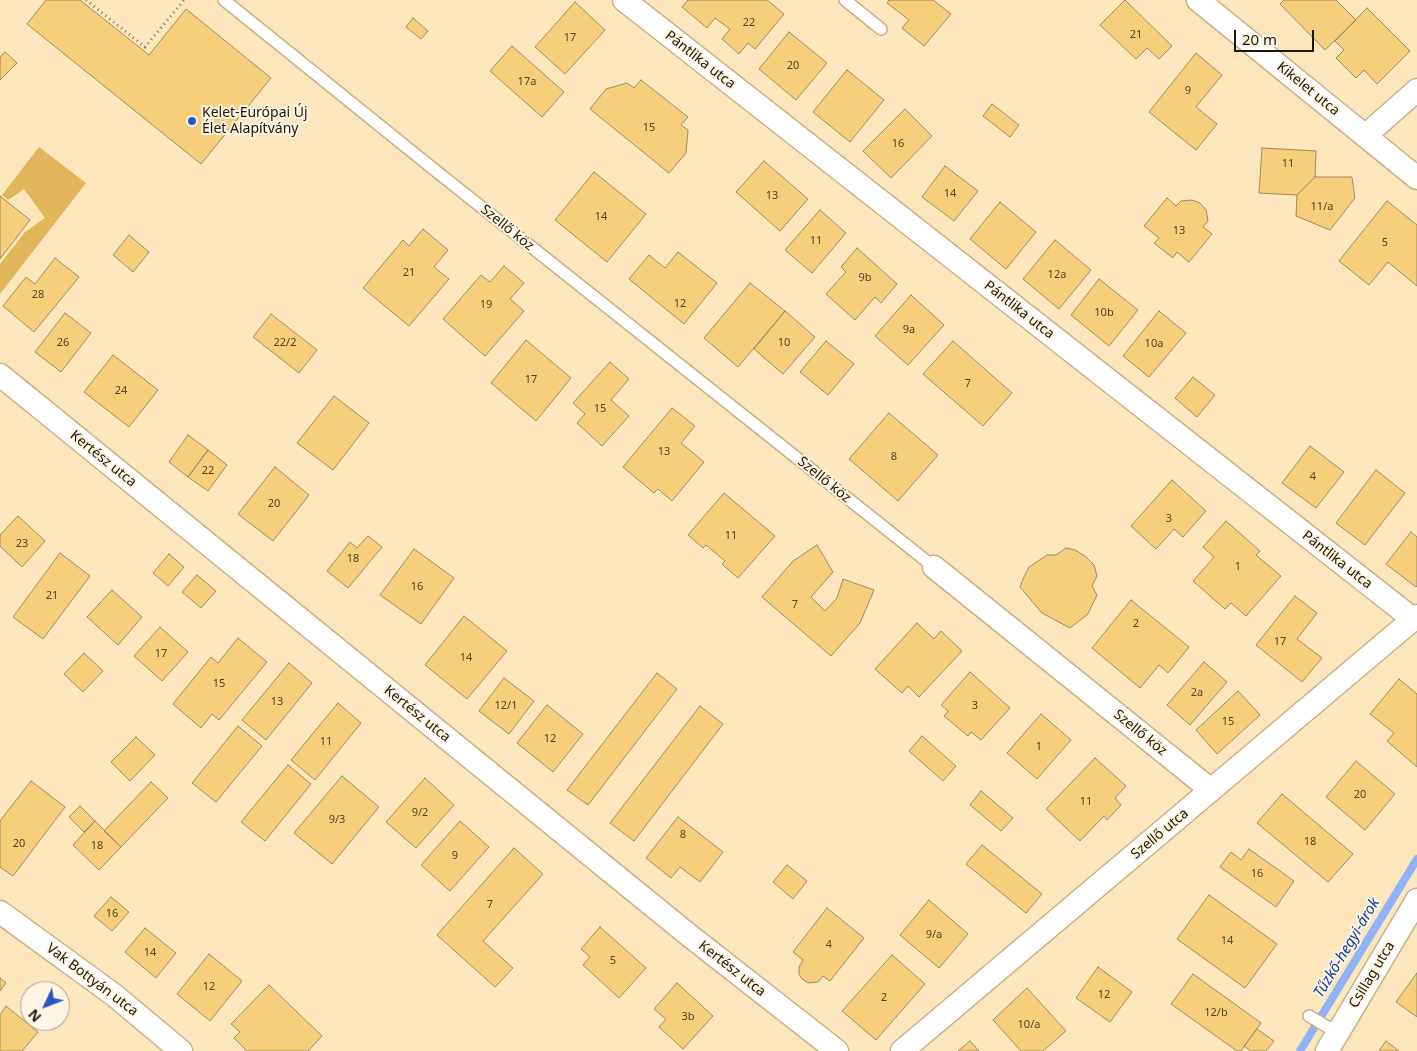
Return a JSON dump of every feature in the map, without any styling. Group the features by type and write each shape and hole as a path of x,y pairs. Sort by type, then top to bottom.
{"street":[{"name":"Pántlika utca","path":"624,0 1415,618"},
{"name":"Kikelet utca","path":"1198,0 1417,178"},
{"path":"1365,136 1417,90"},
{"name":"Kertész utca","path":"0,375 690,936 837,1051"},
{"name":"Szellő köz","path":"934,567 1211,790"},
{"name":"Szellő utca","path":"902,1051 1415,618"},
{"name":"Csillag utca","path":"1332,1042 1417,900"},
{"name":"Vak Bottyán utca","path":"0,912 114,995 181,1051"}],"lane":[{"name":"Szellő köz","path":"224,0 934,567"},
{"path":"845,0 881,29"},
{"path":"1309,1016 1332,1042"}],"path":[{"path":"86,0 145,47 184,0"}],"shaded area":[{"path":"39,147 86,183 0,294 0,264 25,232 45,218 24,189 8,200 2,195"}],"building":[{"name":"Kelet-Európai Új Élet Alapítvány","path":"46,0 80,0 149,55 186,9 271,78 201,164 27,24"},
{"path":"688,0 767,0 784,14 755,49 748,43 739,54 722,39 730,29 715,18 707,28 682,7"},
{"path":"889,0 933,0 951,14 924,46 902,28 909,20 887,3"},
{"path":"1125,0 1172,46 1159,59 1147,48 1136,59 1100,25"},
{"path":"1284,0 1336,0 1356,20 1325,50 1280,4"},
{"path":"575,2 605,30 565,74 535,47"},
{"path":"1367,8 1410,51 1377,84 1364,70 1356,78 1336,58 1344,50 1335,41"},
{"path":"413,18 428,31 421,39 406,27"},
{"path":"789,32 827,63 796,100 759,69"},
{"path":"512,46 564,92 542,117 490,71"},
{"path":"5,52 17,63 0,80 0,57"},
{"path":"1196,53 1222,75 1196,107 1217,124 1196,150 1149,112"},
{"path":"847,70 884,100 850,142 813,112"},
{"path":"641,80 688,117 681,125 688,130 686,153 669,173 590,109 606,89 627,83 634,88"},
{"path":"992,104 1019,125 1010,137 983,116"},
{"path":"905,109 932,136 891,178 863,151"},
{"path":"1262,148 1316,151 1315,177 1297,195 1259,193"},
{"path":"764,161 808,199 780,231 736,192"},
{"path":"945,166 978,191 954,221 922,197"},
{"path":"594,172 646,214 607,262 555,220"},
{"path":"1315,177 1352,177 1355,198 1330,230 1296,216 1297,195"},
{"path":"0,196 30,220 0,259"},
{"path":"1167,198 1176,206 1181,201 1192,200 1200,203 1206,210 1208,221 1203,227 1212,234 1189,262 1177,252 1173,258 1154,243 1159,238 1144,226"},
{"path":"1387,201 1417,225 1417,286 1388,262 1369,285 1339,261"},
{"path":"1000,202 1036,232 1006,269 970,239"},
{"path":"820,210 846,233 812,273 785,250"},
{"path":"423,229 448,250 434,267 449,279 409,326 363,288 403,240 409,246"},
{"path":"129,235 149,252 133,272 113,255"},
{"path":"1055,240 1091,270 1059,309 1023,279"},
{"path":"857,248 897,284 881,303 875,297 855,320 826,294 846,272 841,267"},
{"path":"678,252 717,283 684,324 629,279 649,255 665,268"},
{"path":"55,258 79,277 34,332 3,306 26,277 35,284"},
{"path":"504,266 524,283 510,299 524,311 485,356 443,319 481,275 490,282"},
{"path":"1099,279 1138,310 1109,346 1071,315"},
{"path":"750,283 785,311 738,367 704,338"},
{"path":"911,295 944,325 908,365 875,336"},
{"path":"785,311 815,337 783,374 754,349"},
{"path":"1159,311 1186,333 1149,377 1123,356"},
{"path":"65,313 91,333 61,372 35,352"},
{"path":"271,314 317,350 299,373 253,337"},
{"path":"526,340 571,378 536,421 491,383"},
{"path":"826,341 854,364 828,395 800,372"},
{"path":"953,341 1012,393 983,426 923,374"},
{"path":"113,355 158,390 129,427 84,392"},
{"path":"610,362 629,379 611,400 629,416 602,446 577,423 585,414 573,403"},
{"path":"1193,377 1215,395 1197,417 1175,398"},
{"path":"334,396 369,423 333,470 297,443"},
{"path":"672,408 695,426 681,443 704,462 672,501 658,489 654,493 623,467"},
{"path":"889,413 938,455 898,501 849,459"},
{"path":"188,435 208,450 188,477 169,462"},
{"path":"1310,446 1344,472 1316,508 1282,483"},
{"path":"208,450 227,465 208,491 188,477"},
{"path":"275,467 309,495 273,541 238,514"},
{"path":"1376,470 1405,493 1365,545 1336,523"},
{"path":"1172,480 1206,511 1183,537 1174,529 1156,549 1131,526"},
{"path":"724,493 775,536 738,578 722,564 725,561 706,545 703,548 688,535"},
{"path":"18,516 45,541 22,567 0,546 0,535"},
{"path":"1226,521 1260,551 1256,555 1281,576 1246,616 1231,603 1225,609 1193,581 1214,557 1203,547"},
{"path":"1411,532 1417,537 1416,587 1386,564"},
{"path":"368,536 382,547 348,588 327,571 350,542 357,548"},
{"path":"817,545 833,572 811,597 825,611 837,598 843,579 874,590 860,623 831,656 762,597 793,561"},
{"path":"1066,548 1075,550 1085,556 1094,565 1097,576 1092,586 1097,595 1088,614 1070,628 1042,613 1020,587 1029,567 1047,555 1056,555"},
{"path":"414,549 454,578 421,624 380,595"},
{"path":"60,553 90,576 43,639 13,617"},
{"path":"169,554 184,567 168,586 153,573"},
{"path":"197,575 216,591 201,608 182,592"},
{"path":"112,590 142,617 118,645 87,617"},
{"path":"1295,596 1317,613 1297,639 1322,658 1302,682 1256,645"},
{"path":"1131,600 1189,647 1168,673 1159,665 1140,688 1092,648"},
{"path":"464,616 507,651 467,699 425,665"},
{"path":"917,623 934,639 941,631 962,651 919,697 908,686 902,693 875,669"},
{"path":"160,627 188,652 162,681 134,656"},
{"path":"238,638 267,662 219,720 212,714 201,728 173,704 211,657 218,663"},
{"path":"84,653 103,671 83,692 64,674"},
{"path":"1204,662 1227,682 1190,725 1167,705"},
{"path":"289,663 312,683 266,740 242,720"},
{"path":"970,672 1010,708 981,740 971,732 968,736 944,716 948,711 941,705"},
{"path":"657,673 677,689 588,805 567,790"},
{"path":"504,678 534,701 509,734 479,711"},
{"path":"1399,679 1417,694 1417,767 1387,741 1394,733 1370,714"},
{"path":"1238,691 1260,715 1217,754 1196,730"},
{"path":"338,703 361,723 315,780 291,760"},
{"path":"547,705 583,734 553,772 517,743"},
{"path":"700,706 723,724 634,841 610,823"},
{"path":"1041,714 1071,740 1037,779 1007,753"},
{"path":"238,726 262,746 216,802 192,783"},
{"path":"922,736 956,766 943,781 909,751"},
{"path":"136,737 155,755 130,781 111,762"},
{"path":"1095,758 1126,786 1115,798 1121,805 1107,820 1104,816 1080,841 1046,809"},
{"path":"1356,761 1395,794 1365,830 1326,797"},
{"path":"288,765 311,784 265,841 241,822"},
{"path":"342,776 379,807 332,864 294,833"},
{"path":"425,778 454,805 416,848 386,822"},
{"path":"31,781 65,807 13,876 0,867 0,821"},
{"path":"151,782 168,798 121,847 104,831"},
{"path":"981,791 1013,818 1001,831 970,805"},
{"path":"1282,794 1353,854 1328,882 1257,823"},
{"path":"80,806 95,821 84,832 69,817"},
{"path":"678,817 723,852 700,882 680,867 671,878 646,858"},
{"path":"95,821 121,847 99,870 73,845"},
{"path":"460,821 489,847 450,891 421,865"},
{"path":"982,845 1042,894 1026,913 966,864"},
{"path":"514,848 543,874 483,941 513,968 495,987 437,935"},
{"path":"1249,849 1294,881 1276,907 1220,867 1231,852 1241,860"},
{"path":"787,865 807,881 793,899 773,882"},
{"path":"1209,895 1277,944 1245,988 1177,939"},
{"path":"111,897 129,912 112,931 94,916"},
{"path":"929,900 968,934 939,968 900,935"},
{"path":"827,908 864,938 830,981 823,976 818,982 808,983 799,974 799,967 803,960 793,952"},
{"path":"600,927 646,968 619,998 583,965 590,957 581,949"},
{"path":"145,928 176,953 156,978 125,952"},
{"path":"209,954 242,981 210,1021 177,994"},
{"path":"892,955 925,984 876,1040 842,1011"},
{"path":"1098,967 1132,992 1110,1022 1076,998"},
{"path":"1417,973 1417,1017 1396,1002"},
{"path":"1193,974 1261,1023 1241,1051 1237,1051 1171,1004"},
{"path":"0,978 6,983 0,991"},
{"path":"677,983 713,1016 683,1049 659,1027 666,1019 654,1009"},
{"path":"269,985 322,1036 308,1051 247,1051 234,1038 240,1032 231,1024"},
{"path":"1027,988 1066,1031 1043,1051 1021,1051 993,1020"},
{"path":"6,1006 20,1017 20,1031 38,1032 22,1051 0,1051 0,1015"},
{"path":"1257,1029 1274,1041 1266,1051 1251,1051 1244,1046"},
{"path":"970,1041 979,1051 958,1051"},
{"path":"1386,1041 1399,1051 1379,1051"}],"waterway":[{"name":"Tűzkő-hegyi-árok","path":"1300,1051 1417,859"}],"place":[{"name":"Kelet-Európai Új Élet Alapítvány","path":"192,121"}]}
